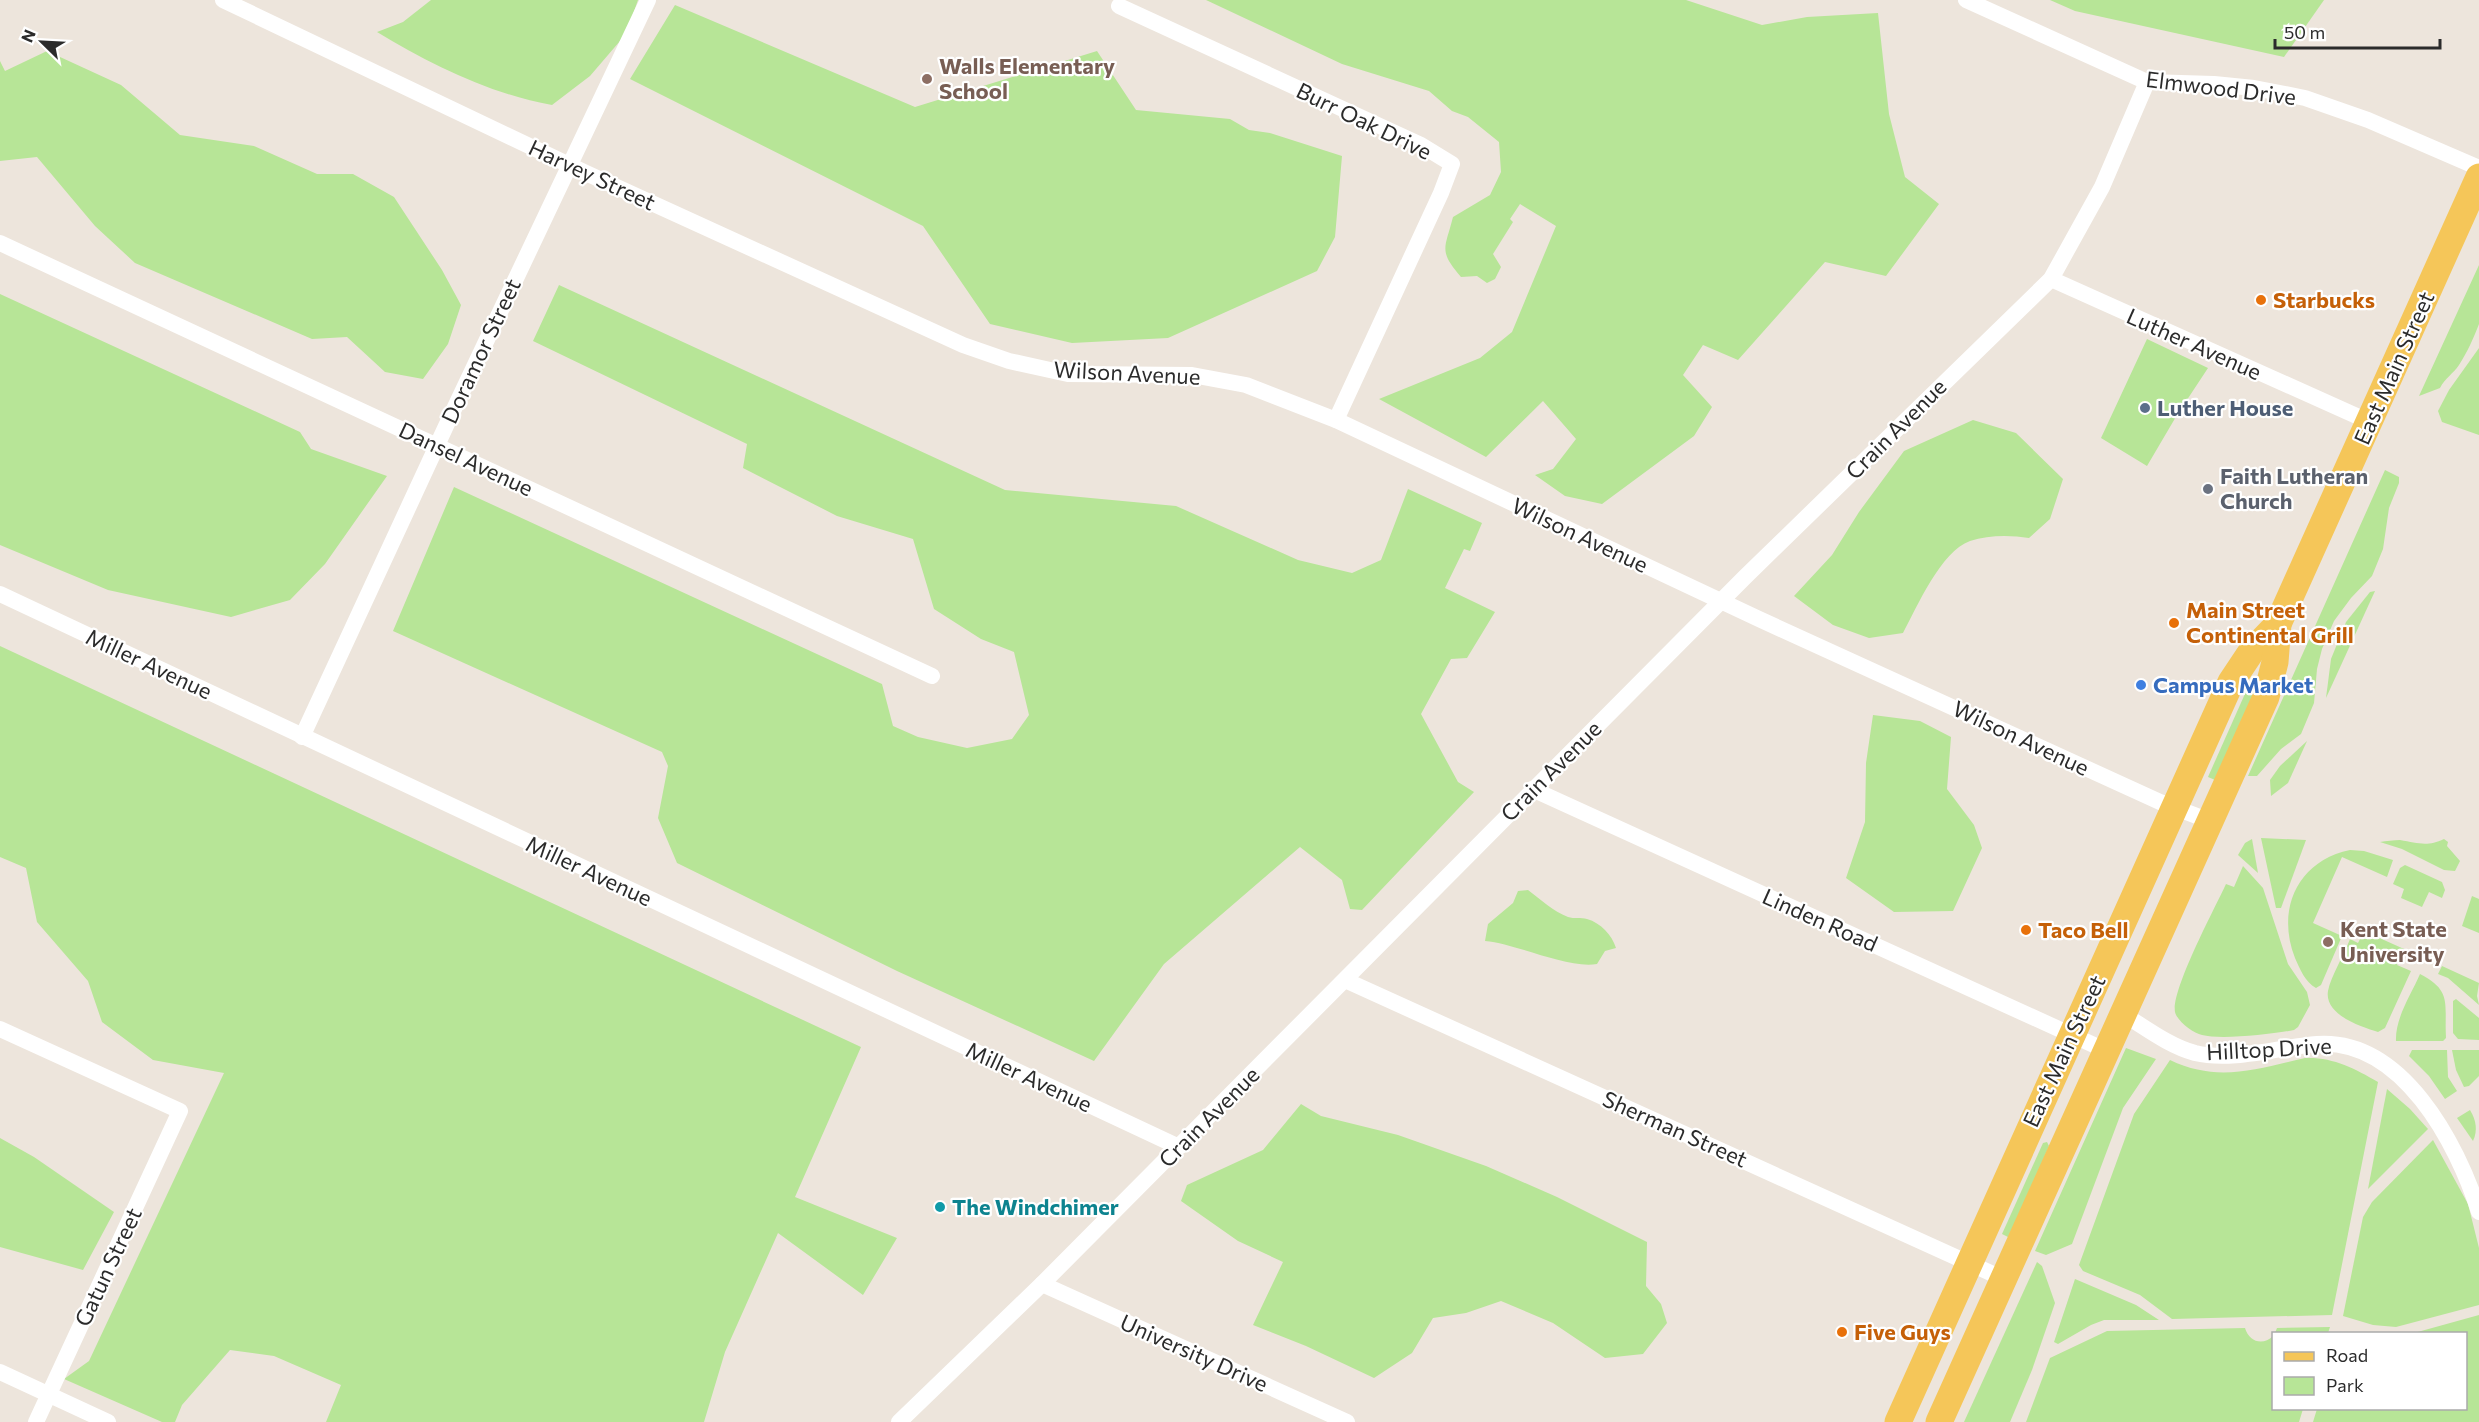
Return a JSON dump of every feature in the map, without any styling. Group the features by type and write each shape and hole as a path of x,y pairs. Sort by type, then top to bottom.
{"main road":[{"name":"East Main Street","path":"1898,1422 2231,682 2251,652 2278,624 2479,177"},
{"name":"East Main Street","path":"1939,1422 2266,697 2275,662 2278,624"}],"street":[{"name":"Harvey Street","path":"223,0 568,165 963,345"},
{"name":"Doramor Street","path":"302,737 436,446 648,0"},
{"name":"Elmwood Drive","path":"1966,0 2146,82 2254,88 2305,98 2358,116 2479,168"},
{"name":"Burr Oak Drive","path":"1119,6 1421,145 1452,164 1336,420"},
{"name":"Crain Avenue","path":"899,1422 1042,1284 1346,980 1532,789 1935,390 2051,279 2102,187 2146,82"},
{"name":"Dansel Avenue","path":"0,243 932,676"},
{"name":"Luther Avenue","path":"2051,279 2370,422"},
{"name":"Wilson Avenue","path":"963,345 1009,361 1068,374 1192,375 1246,385 1336,420 1722,601 2174,807 2210,821"},
{"name":"Miller Avenue","path":"0,594 1179,1147"},
{"name":"Linden Road","path":"1532,789 2107,1050"},
{"name":"Sherman Street","path":"1346,980 2004,1279"},
{"name":"Hilltop Drive","path":"2123,1014 2182,1048 2196,1053 2210,1055 2258,1053 2319,1044 2347,1046 2373,1055 2400,1075 2440,1125 2473,1193 2479,1212"},
{"name":"Gatun Street","path":"0,1029 180,1111 36,1422"},
{"name":"University Drive","path":"1042,1284 1347,1422"},
{"path":"0,1372 108,1422"}],"green space":[{"path":"431,0 638,0 626,34 590,76 552,105 483,86 439,66 377,32 403,22"},
{"path":"1206,0 1686,0 1762,25 1807,17 1878,13 1889,114 1905,177 1939,204 1886,276 1825,262 1738,360 1703,345 1683,375 1712,407 1694,436 1602,504 1565,496 1535,475 1553,469 1576,439 1543,401 1486,457 1379,399 1480,358 1512,332 1556,226 1520,204 1510,219 1513,222 1493,254 1501,267 1495,279 1487,283 1477,276 1461,277 1449,261 1445,249 1453,217 1490,195 1501,172 1499,142 1468,117 1452,111 1429,91 1342,64"},
{"path":"2050,0 2324,0 2284,57 2075,11"},
{"path":"675,5 915,107 1097,51 1136,110 1230,119 1249,130 1270,133 1342,156 1335,237 1317,271 1168,338 1072,343 990,324 923,226 630,79"},
{"path":"47,51 121,85 180,135 254,146 317,174 353,174 394,197 442,270 461,305 448,344 423,379 385,372 347,337 312,339 135,263 95,226 37,157 0,161 0,61 5,71"},
{"path":"2479,265 2479,324 2473,340 2459,365 2440,388 2419,396"},
{"path":"559,285 1005,490 1176,506 1298,560 1352,573 1381,560 1408,489 1482,523 1470,551 1464,549 1445,588 1495,612 1467,658 1451,659 1421,714 1458,782 1474,792 1362,910 1350,909 1342,880 1300,847 1164,964 1094,1061 897,971 677,863 658,818 668,766 662,752 393,631 454,487 882,684 893,726 918,737 967,748 1012,739 1029,715 1014,652 981,639 934,609 913,539 837,516 743,468 747,444 533,341"},
{"path":"0,294 300,432 311,449 387,476 325,564 290,600 231,617 108,590 0,545"},
{"path":"2147,339 2208,368 2147,466 2101,438"},
{"path":"2479,348 2479,435 2442,422 2438,411 2449,390"},
{"path":"1973,420 2016,433 2063,479 2050,519 2029,538 1992,537 1970,541 1959,547 1949,556 1931,581 1903,633 1869,638 1833,625 1794,596 1832,555 1859,512 1904,451"},
{"path":"2385,470 2399,477 2399,483 2389,508 2383,549 2372,576 2351,598 2334,621 2322,649 2317,669 2314,703 2301,734 2281,749 2257,776 2248,776"},
{"path":"2375,591 2326,698 2331,659 2346,622 2370,592"},
{"path":"0,646 861,1047 795,1197 897,1238 863,1295 778,1233 725,1352 704,1422 326,1422 341,1385 274,1356 230,1350 182,1405 175,1422 162,1422 64,1379 89,1361 224,1073 153,1060 102,1022 88,981 37,922 26,868 0,857"},
{"path":"2253,684 2256,689 2215,780 2208,777 2248,687"},
{"path":"1873,715 1920,721 1951,737 1947,789 1974,825 1982,848 1953,911 1894,912 1846,878 1865,822 1866,763"},
{"path":"2307,741 2288,783 2271,796 2270,780 2280,766"},
{"path":"2261,838 2306,840 2281,908 2276,908"},
{"path":"2252,839 2258,873 2238,855 2245,843"},
{"path":"2444,839 2460,861 2455,871 2444,870 2402,849 2380,842 2400,840 2427,844"},
{"path":"2350,850 2364,851 2393,860 2387,877 2342,857 2313,923 2342,936 2321,985 2316,988 2306,979 2295,958 2288,922 2290,906 2304,876 2316,865"},
{"path":"2405,865 2442,882 2445,890 2442,898 2429,892 2422,907 2401,898 2404,889 2393,884 2400,868"},
{"path":"2243,866 2263,888 2288,964 2307,992 2310,1005 2294,1030 2234,1037 2198,1034 2182,1023 2175,1012 2180,986 2186,968 2226,884 2234,887"},
{"path":"1528,890 1563,915 1597,923 1609,934 1616,948 1605,951 1597,964 1585,965 1485,941 1488,924 1513,903 1518,891"},
{"path":"2472,896 2479,899 2479,933 2462,926"},
{"path":"2364,931 2404,949 2397,965 2411,971 2385,1028 2378,1032 2346,1019 2332,1007 2328,999 2330,985 2350,939 2358,943"},
{"path":"2442,966 2479,983 2477,996 2479,1005 2448,978 2438,974"},
{"path":"2420,974 2438,986 2445,1000 2446,1038 2443,1041 2396,1041 2401,1015"},
{"path":"2456,999 2479,1018 2479,1040 2458,1039 2453,1033 2453,1001"},
{"path":"2126,1048 2156,1059 2123,1108 2072,1244 2046,1255 2035,1251"},
{"path":"2412,1050 2447,1050 2448,1077 2457,1091 2445,1099 2429,1076 2409,1056"},
{"path":"2452,1050 2479,1050 2479,1076 2469,1086 2464,1087 2456,1070"},
{"path":"2305,1058 2325,1059 2343,1064 2378,1082 2332,1315 2172,1319 2140,1295 2083,1271 2079,1265 2134,1114 2170,1060 2204,1071 2237,1072"},
{"path":"2387,1089 2428,1129 2368,1189"},
{"path":"1301,1104 1321,1116 1398,1135 1486,1166 1557,1197 1647,1242 1646,1286 1661,1304 1667,1323 1643,1354 1605,1358 1553,1323 1501,1301 1466,1313 1433,1318 1412,1353 1374,1378 1306,1346 1253,1325 1283,1262 1238,1241 1181,1201 1187,1185 1263,1150"},
{"path":"2470,1110 2476,1125 2473,1141 2457,1118"},
{"path":"0,1138 34,1157 114,1212 83,1270 0,1247"},
{"path":"2433,1140 2468,1204 2479,1248 2479,1305 2396,1327 2373,1325 2343,1316 2363,1217 2372,1202"},
{"path":"2047,1142 2049,1146 2010,1238 2002,1234 2043,1143"},
{"path":"2037,1262 2042,1266 2055,1303 2032,1370 2010,1422 1964,1422"},
{"path":"2075,1279 2136,1305 2159,1320 2104,1320 2058,1344 2054,1342"},
{"path":"2479,1315 2479,1422 2313,1422 2317,1410 2467,1410 2467,1332 2418,1332"},
{"path":"2330,1327 2328,1332 2275,1332 2277,1328"},
{"path":"2245,1328 2250,1337 2257,1341 2265,1341 2272,1337 2272,1410 2303,1410 2299,1422 2026,1422 2050,1358 2107,1331"}],"place":[{"name":"Walls Elementary School","path":"927,79"},
{"name":"Starbucks","path":"2261,300"},
{"name":"Luther House","path":"2145,408"},
{"name":"Faith Lutheran Church","path":"2208,489"},
{"name":"Main Street Continental Grill","path":"2174,623"},
{"name":"Campus Market","path":"2141,685"},
{"name":"Taco Bell","path":"2026,930"},
{"name":"Kent State University","path":"2328,942"},
{"name":"The Windchimer","path":"940,1207"},
{"name":"Five Guys","path":"1842,1332"}]}
